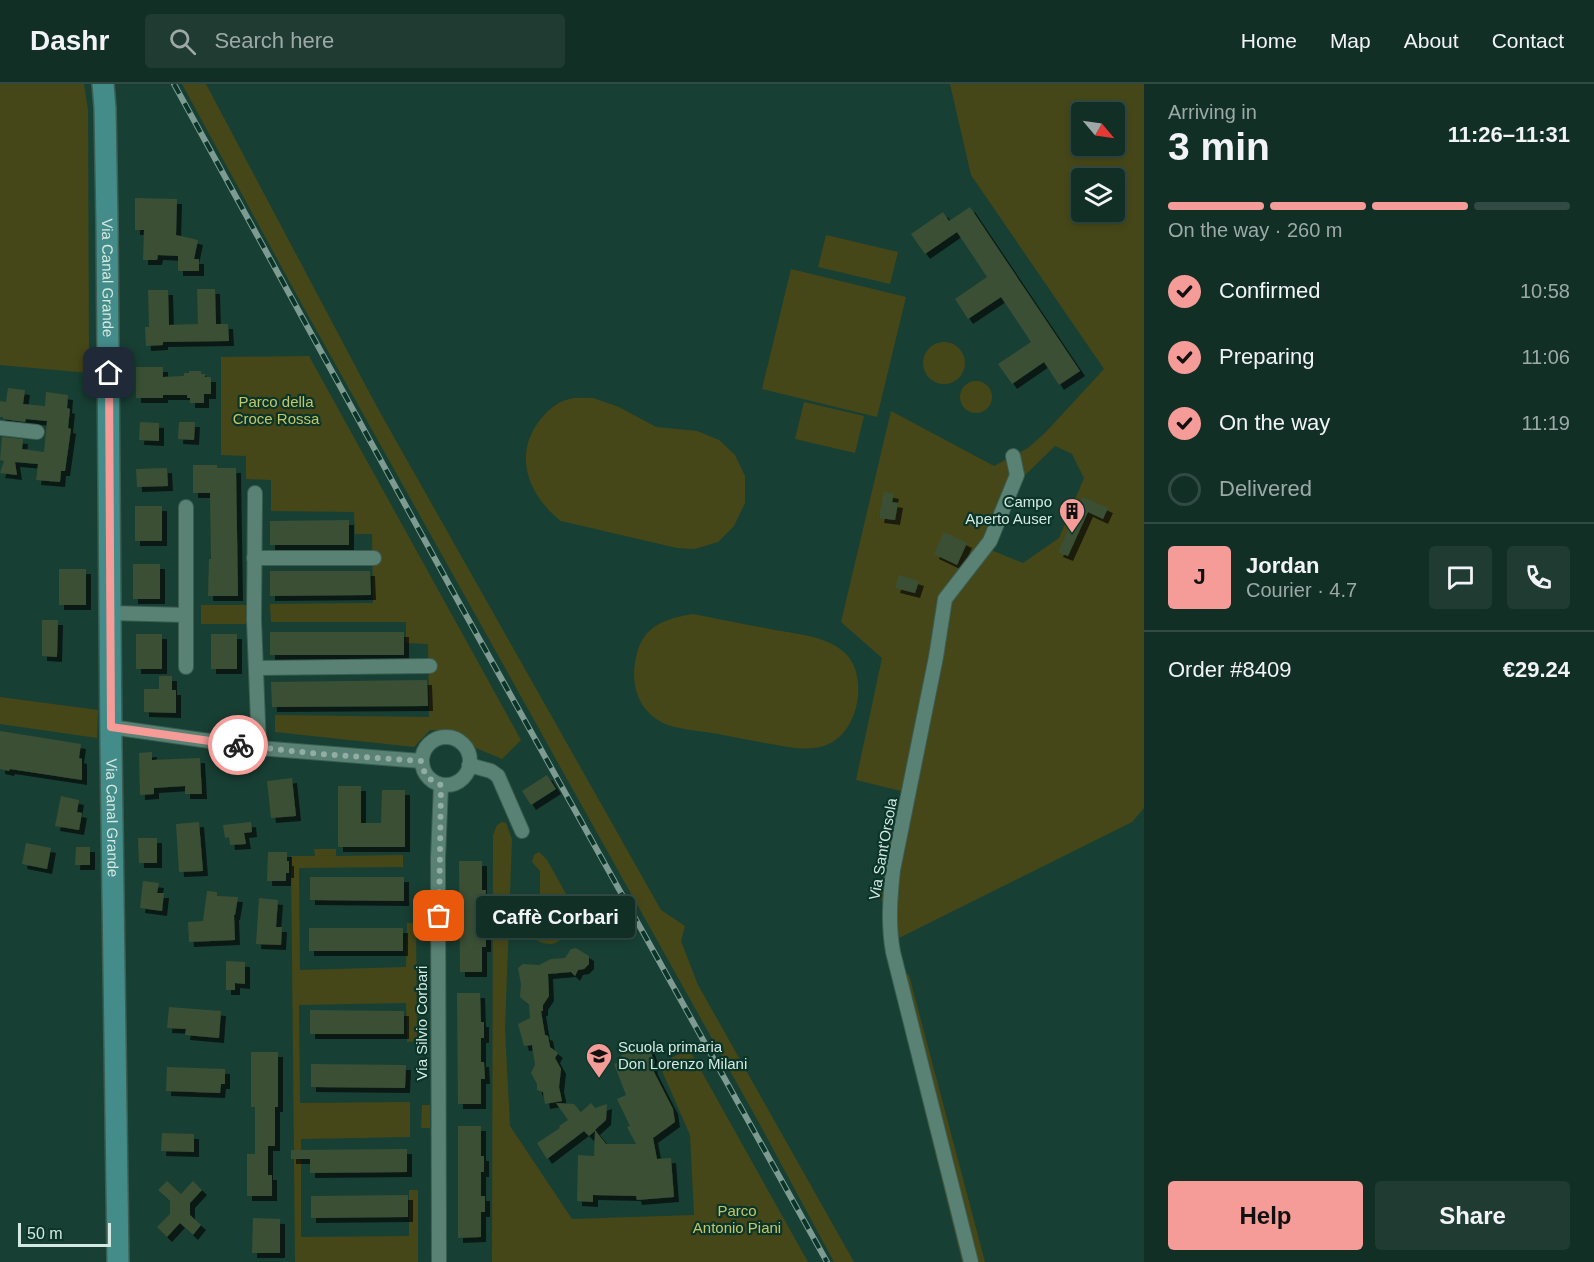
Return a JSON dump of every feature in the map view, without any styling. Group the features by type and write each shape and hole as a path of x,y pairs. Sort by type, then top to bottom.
{"main road":[{"name":"Via Canal Grande","path":"103,84 107,223 118,1262"}],"street":[{"path":"0,428 37,432"},
{"name":"Via Sant'Orsola","path":"971,1262 893,952 889,931 889,903 893,870 936,657 945,599 990,541 1017,475 1013,456"},
{"path":"255,493 259,748"},
{"path":"186,507 186,667"},
{"path":"255,558 374,558"},
{"path":"110,613 186,615"},
{"path":"257,668 430,666"},
{"path":"111,727 259,748 421,761"},
{"path":"450,737 458,740 467,751 469,765 462,778 456,783 441,785 434,783 425,774 421,761 422,754 430,742 450,737"},
{"path":"469,765 491,771 498,776 522,831"},
{"name":"Via Silvio Corbari","path":"439,1262 438,858 441,785"}],"green space":[{"path":"0,84 84,84 88,110 89,373 0,365"},
{"path":"182,84 206,84 377,407 661,910 685,926 681,941 698,985 854,1262 834,1262"},
{"path":"950,84 1144,84 1144,808 1132,822 899,938 879,895 901,791 856,780 882,658 841,622 891,411 994,466 1028,448 1045,433 1104,369 971,175","holes":["1055,446 1072,454 1084,478 1059,538 1023,563 991,550 1020,480"]},
{"path":"826,235 898,252 890,284 818,267"},
{"path":"791,269 906,297 877,417 762,389"},
{"path":"944,342 952,343 959,348 964,355 964,371 959,378 952,383 944,384 936,383 929,378 924,371 923,363 924,355 929,348 936,343"},
{"name":"Parco della Croce Rossa","path":"309,356 521,740 502,759 476,748 457,731 430,730 414,747 275,732 275,715 429,717 428,644 406,643 406,622 271,622 270,604 373,603 372,534 355,534 354,512 271,511 271,480 246,479 246,456 221,455 221,357"},
{"path":"976,381 987,386 992,397 987,408 976,413 965,408 960,397 965,386"},
{"path":"572,398 593,398 619,407 656,427 697,431 719,440 735,455 745,476 745,503 734,526 718,542 695,549 677,548 561,521 540,500 528,475 526,461 527,447 532,434 540,420 556,405"},
{"path":"804,402 864,416 855,453 795,439"},
{"path":"201,605 247,605 247,624 201,624"},
{"path":"693,614 809,636 828,642 844,652 852,661 856,673 858,698 850,723 843,733 825,746 794,748 680,728 657,720 642,705 635,685 635,664 640,643 658,624"},
{"path":"0,697 98,710 97,738 0,724"},
{"name":"Parco Antonio Piani","path":"502,822 506,823 512,839 505,1029 510,1126 572,1219 694,1215 690,1135 659,1064 689,1049 808,1262 492,1262 493,835 497,825"},
{"path":"314,849 336,849 336,856 403,855 403,867 299,868 300,970 406,967 407,923 416,923 417,1041 407,1042 406,1003 299,1005 300,1103 410,1102 410,1137 301,1139 301,1237 409,1236 409,1190 418,1190 418,1262 295,1262 291,856 315,856"},
{"path":"539,852 547,860 576,912 590,916 592,923 585,934 567,936 552,944 545,944 539,942 532,934 529,923 531,910 540,917 540,871 532,862 534,855"},
{"path":"890,970 909,975 985,1262 962,1262"},
{"path":"422,1105 430,1105 430,1128 421,1128"}],"building":[{"path":"135,198 177,199 176,235 198,240 194,259 199,259 199,271 178,271 178,256 158,255 157,260 143,260 144,230 135,230"},
{"path":"970,207 1080,371 1059,385 1044,362 1012,384 998,364 1031,342 1001,297 968,319 955,299 987,277 957,232 925,254 911,234 943,212 949,221"},
{"path":"197,289 215,289 216,324 228,324 229,341 163,342 163,345 146,346 145,327 149,327 148,290 168,290 169,325 198,324"},
{"path":"136,367 163,367 163,377 184,376 184,373 189,373 189,371 201,371 205,377 211,377 211,394 204,394 204,403 190,403 187,395 136,398"},
{"path":"8,388 25,390 23,404 45,406 46,392 68,395 67,408 70,409 68,428 71,429 65,471 61,471 60,482 36,480 38,464 15,462 17,475 0,473 4,461 0,460 2,437 23,439 22,449 44,452 47,421 26,419 25,422 0,417 0,401 6,402"},
{"path":"140,422 159,423 159,441 139,440"},
{"path":"179,422 195,422 194,440 178,439"},
{"path":"193,465 236,468 238,596 208,596 209,559 211,559 210,493 193,493"},
{"path":"167,468 168,486 137,487 136,469"},
{"path":"884,492 894,494 892,502 898,503 895,520 879,518"},
{"name":"Campo Aperto Auser","path":"1083,497 1108,508 1103,519 1088,512 1068,556 1058,552"},
{"path":"135,506 162,506 162,541 135,541"},
{"path":"349,520 349,545 270,545 270,521"},
{"path":"944,532 967,543 957,565 934,554"},
{"path":"133,564 160,564 160,599 133,599"},
{"path":"59,569 86,569 86,605 59,605"},
{"path":"270,571 370,571 371,595 270,596"},
{"path":"899,575 919,581 915,593 895,588"},
{"path":"42,620 58,620 57,657 42,656"},
{"path":"270,632 404,632 404,655 270,655"},
{"path":"136,634 162,634 162,669 136,669"},
{"path":"211,634 237,634 237,669 211,669"},
{"path":"159,676 172,676 172,690 176,690 176,713 144,712 144,689 159,689"},
{"path":"427,680 428,706 272,707 271,682"},
{"path":"0,731 81,744 79,758 82,759 82,780 0,769"},
{"path":"152,752 152,760 200,758 202,794 185,794 185,786 154,788 154,794 140,795 139,753"},
{"path":"547,775 556,789 531,805 522,791"},
{"path":"292,778 296,816 271,818 267,781"},
{"path":"338,786 361,786 361,823 381,823 382,790 405,790 405,847 338,847"},
{"path":"61,796 79,800 77,812 82,813 79,830 55,826"},
{"path":"199,822 203,871 179,872 176,824"},
{"path":"251,822 252,832 244,833 246,844 230,845 229,837 225,838 223,825"},
{"path":"138,838 157,838 157,863 139,863"},
{"path":"26,843 51,848 47,869 22,864"},
{"path":"76,847 90,847 90,865 75,865"},
{"path":"268,852 287,852 289,873 286,873 286,881 267,881"},
{"path":"459,861 482,861 482,890 486,890 486,906 482,907 482,930 486,930 486,947 482,947 482,972 460,972"},
{"path":"310,877 404,877 404,901 310,900"},
{"path":"143,881 159,883 157,893 164,893 162,911 140,908"},
{"path":"207,891 217,892 217,896 238,897 234,915 235,940 189,942 188,922 203,921"},
{"path":"259,898 278,900 276,927 282,927 281,945 256,944"},
{"path":"309,928 403,928 403,951 309,951"},
{"path":"576,948 589,956 589,964 584,969 578,970 575,976 571,972 548,974 549,996 541,1011 545,1035 548,1036 550,1047 558,1053 555,1058 561,1069 559,1087 562,1101 545,1104 543,1092 537,1090 537,1084 531,1073 535,1065 532,1045 524,1046 518,1024 530,1018 529,1005 520,997 521,984 518,968 523,964 539,965 551,959 565,958 571,949"},
{"path":"226,961 245,962 245,984 235,983 235,990 226,990"},
{"path":"457,993 480,993 481,1022 484,1022 481,1062 484,1062 485,1079 481,1079 481,1104 458,1104"},
{"path":"169,1007 221,1011 219,1038 185,1035 186,1029 167,1028"},
{"path":"310,1010 404,1011 404,1034 310,1034"},
{"path":"648,1045 655,1063 652,1064 653,1070 673,1109 675,1122 653,1138 657,1159 671,1158 674,1197 637,1200 636,1196 593,1195 593,1202 577,1201 578,1155 594,1156 595,1131 589,1136 584,1131 547,1159 537,1143 568,1120 556,1103 574,1104 581,1112 591,1103 595,1108 607,1104 606,1120 595,1130 606,1144 636,1144 617,1099 626,1095 614,1064 623,1061 621,1055"},
{"path":"251,1052 278,1052 275,1146 268,1146 268,1175 272,1175 272,1196 247,1196 247,1154 255,1154 255,1107 251,1107"},
{"path":"311,1064 406,1065 405,1088 311,1087"},
{"path":"167,1067 225,1069 225,1084 221,1084 220,1093 166,1091"},
{"path":"458,1126 481,1126 481,1156 484,1156 484,1172 481,1172 481,1196 485,1196 485,1212 481,1212 481,1237 458,1238"},
{"path":"162,1133 194,1134 194,1152 161,1151"},
{"path":"407,1149 407,1172 310,1173 310,1159 291,1159 291,1150"},
{"path":"167,1181 181,1194 193,1181 202,1190 190,1203 190,1215 201,1225 193,1235 180,1223 167,1237 157,1227 170,1214 170,1201 158,1190"},
{"path":"408,1195 408,1217 311,1218 311,1196"},
{"path":"253,1218 280,1219 280,1253 252,1253"}],"railway":[{"path":"174,84 457,599 827,1262"}],"way so far":[{"path":"238,745 320,754 421,761 422,768 429,779 441,785 438,858 439,916"}],"place":[{"name":"Campo Aperto Auser","path":"1072,534"},
{"name":"Caffè Corbari","path":"439,916"},
{"name":"Scuola primaria Don Lorenzo Milani","path":"599,1079"}],"route":[{"path":"109,373 111,727 238,745"}]}
